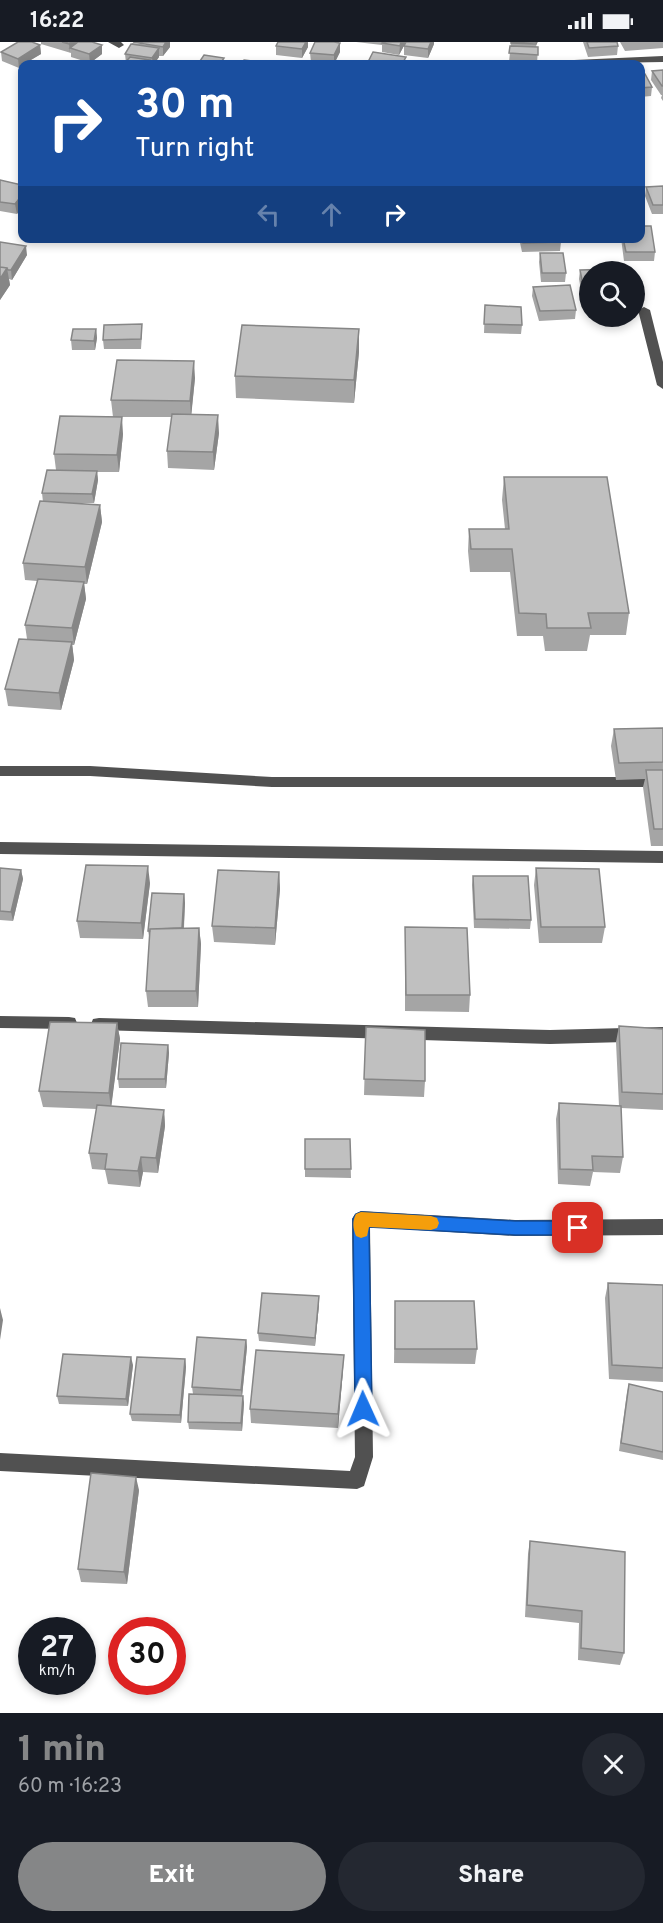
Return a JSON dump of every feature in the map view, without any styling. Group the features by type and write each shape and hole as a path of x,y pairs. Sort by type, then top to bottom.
{"street":[{"path":"641,60 663,59"},
{"path":"645,314 663,385"},
{"path":"0,771 90,771 272,782 663,782"},
{"path":"0,848 663,857"},
{"path":"0,1022 550,1037 663,1034"},
{"path":"0,1461 357,1480 364,1457 361,1219 515,1228 663,1227"}],"building":[{"path":"18,42 32,42 40,45 18,59 1,52"},
{"path":"78,42 102,45 89,54 70,48"},
{"path":"133,42 166,42 163,47"},
{"path":"278,42 306,42 302,49 276,46"},
{"path":"315,42 340,43 334,55 310,53"},
{"path":"383,42 401,42 400,46"},
{"path":"406,42 431,42 428,49 404,46"},
{"path":"511,42 537,42 536,44"},
{"path":"587,42 617,42 618,46 589,48"},
{"path":"131,44 159,48 152,58 125,54"},
{"path":"510,46 538,47 538,55 509,53"},
{"path":"373,52 406,57 404,60 369,60"},
{"path":"204,55 224,58 223,60 201,60"},
{"path":"130,57 150,60 127,60"},
{"path":"663,70 663,86 662,86 652,71"},
{"path":"645,74 652,87 645,88"},
{"path":"0,180 18,184 18,200 15,204 0,202"},
{"path":"663,186 663,205 653,205 646,187"},
{"path":"645,226 651,226 655,252 626,252 624,243 645,243"},
{"path":"0,242 26,246 11,270 0,267"},
{"path":"540,253 563,253 566,273 542,273"},
{"path":"0,267 7,268 0,279"},
{"path":"570,285 576,310 540,311 533,287"},
{"path":"485,305 521,307 522,325 484,324"},
{"path":"142,324 141,339 103,340 104,325"},
{"path":"242,325 359,329 354,380 235,376"},
{"path":"73,329 96,329 94,341 71,340"},
{"path":"117,360 194,361 190,401 111,400"},
{"path":"172,414 218,415 213,452 167,451"},
{"path":"60,416 122,417 117,455 54,454"},
{"path":"47,470 97,471 92,494 42,493"},
{"path":"504,477 607,477 629,613 588,613 591,628 547,628 546,614 519,613 512,549 471,549 469,529 509,529"},
{"path":"40,501 100,505 85,567 23,563"},
{"path":"38,579 84,582 72,628 25,625"},
{"path":"19,639 72,642 59,693 5,689"},
{"path":"663,728 663,762 619,763 614,729"},
{"path":"646,770 663,770 663,829 654,829"},
{"path":"86,865 148,866 141,923 77,921"},
{"path":"0,868 21,870 11,912 0,911"},
{"path":"536,868 599,869 605,927 541,927"},
{"path":"218,870 279,872 275,928 212,926"},
{"path":"473,876 528,876 531,920 475,919"},
{"path":"152,893 184,894 182,928 150,929 148,931"},
{"path":"405,927 467,928 470,995 406,995"},
{"path":"199,928 196,991 146,991 150,929"},
{"path":"50,1022 117,1023 109,1093 39,1091"},
{"path":"619,1026 663,1029 663,1094 622,1092"},
{"path":"366,1027 425,1030 425,1081 364,1079"},
{"path":"121,1043 168,1045 165,1079 118,1079"},
{"path":"559,1103 621,1106 623,1157 592,1156 593,1170 560,1169"},
{"path":"97,1105 164,1110 156,1158 141,1157 138,1171 105,1169 107,1154 89,1153"},
{"path":"305,1139 350,1139 351,1169 305,1169"},
{"path":"608,1283 663,1285 663,1368 612,1365"},
{"path":"262,1293 319,1296 315,1338 258,1333"},
{"path":"395,1301 474,1301 477,1349 395,1349"},
{"path":"197,1337 246,1340 241,1390 192,1387"},
{"path":"256,1350 344,1355 338,1414 250,1409"},
{"path":"63,1354 131,1357 126,1399 57,1396"},
{"path":"137,1357 185,1359 180,1415 130,1414"},
{"path":"629,1384 663,1392 663,1452 621,1443"},
{"path":"189,1394 243,1396 241,1423 188,1422"},
{"path":"91,1473 136,1477 124,1572 78,1569"},
{"path":"530,1541 625,1552 624,1653 581,1648 582,1611 527,1605"}],"slow traffic":[{"path":"361,1231 361,1219 431,1223"}],"route":[{"path":"363,1409 361,1219 515,1228 578,1228"}]}
